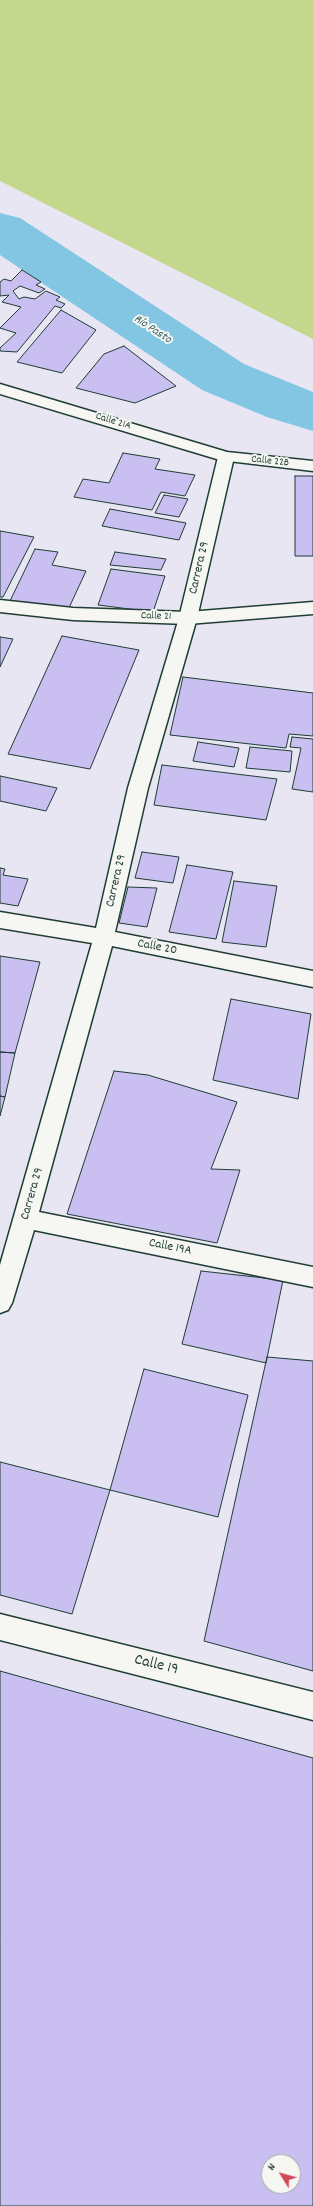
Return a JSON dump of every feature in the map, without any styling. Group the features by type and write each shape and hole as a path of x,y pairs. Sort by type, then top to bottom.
{"street":[{"name":"Calle 21A","path":"0,389 226,457"},
{"name":"Calle 22B","path":"226,457 313,466"},
{"name":"Carrera 29","path":"0,1303 26,1219 104,937 138,788 188,618 226,457"},
{"name":"Calle 21","path":"0,606 73,614 188,618 313,608"},
{"name":"Calle 20","path":"0,920 104,937 313,979"},
{"name":"Calle 19A","path":"26,1219 313,1277"},
{"name":"Calle 19","path":"0,1626 313,1706"}],"green space":[{"path":"0,0 313,0 313,339 0,181"}],"building":[{"path":"22,270 41,282 36,285 45,289 39,293 20,286 13,291 19,299 24,297 35,299 46,291 60,297 56,300 65,304 61,308 55,306 17,352 0,351 0,348 16,333 0,328 21,307 2,302 9,295 0,296 0,282 4,279 11,281"},
{"path":"61,310 96,330 62,373 17,362"},
{"path":"124,346 176,386 135,403 76,388 104,354"},
{"path":"123,453 160,459 155,469 195,475 185,496 161,492 152,510 74,497 83,479 109,483"},
{"path":"295,476 313,476 313,556 295,556"},
{"path":"164,495 188,499 179,517 155,513"},
{"path":"110,509 186,523 179,540 102,526"},
{"path":"0,531 34,537 3,597 0,597"},
{"path":"35,549 58,552 52,565 86,571 68,610 10,601"},
{"path":"115,552 166,559 161,570 110,565"},
{"path":"111,569 165,576 153,612 98,605"},
{"path":"62,636 139,650 90,769 8,754"},
{"path":"0,637 13,639 0,667"},
{"path":"183,677 313,693 313,736 289,734 286,748 170,735"},
{"path":"292,737 313,739 313,792 292,789 301,748 290,747"},
{"path":"198,742 239,748 234,767 193,761"},
{"path":"250,747 292,751 290,772 246,768"},
{"path":"162,765 277,779 266,820 154,805"},
{"path":"0,776 57,788 46,811 0,801"},
{"path":"142,852 179,857 173,883 135,878"},
{"path":"187,865 233,872 216,939 169,932"},
{"path":"0,868 5,869 3,875 28,879 18,906 0,903"},
{"path":"234,881 277,886 266,947 222,942"},
{"path":"128,887 157,888 147,927 119,923"},
{"path":"0,956 40,962 15,1053 0,1052"},
{"path":"231,999 311,1014 298,1099 213,1080"},
{"path":"0,1052 15,1053 5,1097 0,1096"},
{"path":"114,1071 148,1075 237,1102 211,1169 240,1170 217,1243 67,1214"},
{"path":"0,1096 5,1097 0,1116"},
{"path":"201,1271 283,1280 266,1363 182,1344"},
{"path":"267,1357 313,1361 313,1671 204,1641"},
{"path":"144,1369 248,1395 218,1517 110,1490"},
{"path":"0,1462 110,1490 72,1614 0,1595"},
{"path":"0,1671 313,1758 313,2206 0,2206"}],"waterway":[{"name":"Río Pasto","path":"0,230 223,377 289,404 313,412"}]}
